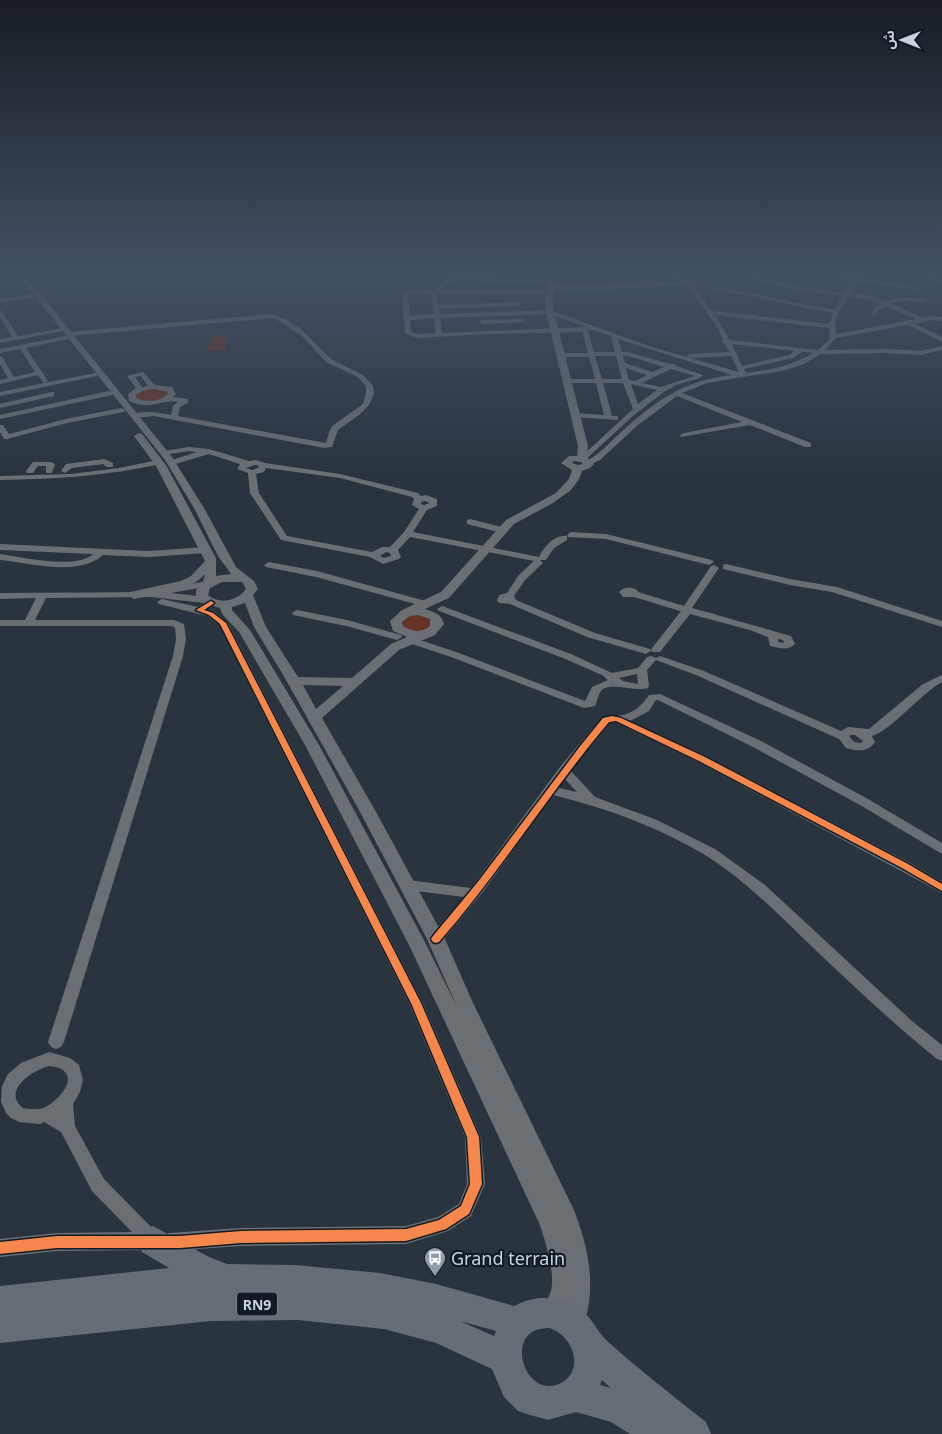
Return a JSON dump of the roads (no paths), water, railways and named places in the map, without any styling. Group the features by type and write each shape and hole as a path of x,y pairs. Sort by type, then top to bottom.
{"highway":[{"path":"154,1242 199,1268 230,1280"},
{"name":"RN9","path":"0,1302 160,1283 295,1280 362,1286 452,1303 518,1323"},
{"name":"RN9","path":"0,1327 211,1305 298,1304 384,1313 439,1328 505,1358"},
{"path":"570,1326 590,1366 587,1377 575,1394 563,1401 550,1404 537,1402 525,1395 515,1385 508,1372 505,1358 506,1345 518,1323 533,1314 570,1326 629,1383 694,1434"},
{"path":"575,1394 619,1407 660,1434"}],"street":[{"path":"0,351 45,339"},
{"path":"69,339 109,393 134,416 164,453 199,508 232,569 250,583 252,589 248,596 240,601 211,604 134,595"},
{"path":"70,339 122,404 156,459 206,550 211,562 208,583 202,590 202,596 211,604"},
{"path":"134,416 154,414 324,446 329,445 332,441 331,434 334,429 364,408 368,401 370,390 358,374 330,361 308,339"},
{"path":"556,339 583,446 583,462"},
{"path":"590,339 598,381 608,416"},
{"path":"615,339 626,381 637,410"},
{"path":"623,339 744,376"},
{"path":"725,339 744,376"},
{"path":"821,352 832,339"},
{"path":"853,339 866,341 891,352 910,355 942,352"},
{"path":"583,462 676,393 698,383 786,369 821,352 871,339"},
{"path":"726,342 755,343 821,352"},
{"path":"22,346 58,403"},
{"path":"934,352 942,348"},
{"path":"741,368 791,356 802,349"},
{"path":"560,355 632,354 701,376"},
{"path":"636,383 691,356 732,354"},
{"path":"0,358 3,371 12,379"},
{"path":"621,364 653,375"},
{"path":"0,382 38,373"},
{"path":"0,393 94,374"},
{"path":"140,390 130,376 143,374 153,387"},
{"path":"396,637 398,618 445,595 502,530 516,517 544,505 573,482 583,462 595,447 662,390 681,381 701,376 744,376"},
{"path":"566,381 626,381 662,390"},
{"path":"0,427 7,437 122,404 147,403 167,399 172,394 170,389 153,387 140,390 122,404"},
{"path":"0,417 109,393"},
{"path":"676,393 808,445"},
{"path":"0,406 51,394"},
{"path":"132,395 132,399 138,402"},
{"path":"167,399 168,404 177,406 174,418"},
{"path":"574,415 608,416 626,420"},
{"path":"684,435 753,422"},
{"path":"164,453 189,449 209,451 246,463 256,462 263,465 319,474 328,479 351,486 381,488 415,496 422,503 408,534 392,550 396,555 390,560 380,560 374,555 284,538 279,534 256,495 253,488 252,472"},
{"path":"172,464 209,451"},
{"path":"111,468 156,459"},
{"path":"31,474 30,481 48,483 55,482 66,474 69,466 81,463 104,461 111,468"},
{"path":"246,463 242,466 242,469 252,472 262,470 263,465"},
{"path":"0,478 18,477 49,471 66,474 76,482 109,477 111,468"},
{"path":"0,472 31,474"},
{"path":"0,484 18,477"},
{"path":"470,522 502,530"},
{"path":"408,534 539,560"},
{"path":"942,624 834,589 790,582 712,565 612,538 589,534 567,537 552,545 521,578 510,599 591,636 653,655 708,677 843,736 850,745 864,747 869,742 869,739 863,734 872,732 880,727 927,686 942,678"},
{"path":"0,547 149,554 206,550"},
{"path":"18,558 24,548"},
{"path":"0,556 38,562 67,563 94,560 100,552"},
{"path":"134,595 179,586 194,580 204,566 211,562"},
{"path":"269,565 326,576 426,604"},
{"path":"297,613 347,623 410,640 455,655 584,706 592,703 594,693 600,686 642,670 686,610 712,565"},
{"path":"0,596 151,594 226,578 243,579"},
{"path":"151,594 211,604 226,611 244,630 312,745 418,945 549,1220 557,1242 562,1276 559,1303 570,1326"},
{"path":"634,594 754,628 774,636"},
{"path":"410,640 436,627 445,595"},
{"path":"28,623 42,596"},
{"path":"248,596 260,627 293,681 408,885 436,939 464,1003 544,1166 575,1238 580,1262 579,1298 570,1326"},
{"path":"0,623 155,622 177,624 211,604"},
{"path":"0,1248 57,1242 180,1242 242,1237 406,1235 442,1225 465,1210 476,1184 472,1137 416,1003 223,623 210,614 211,604"},
{"path":"412,611 425,612 436,617 440,615 567,656 615,679 642,686 645,683 642,670"},
{"path":"58,1059 56,1042 181,641 182,630 177,624"},
{"path":"314,718 356,682 396,637 424,634"},
{"path":"293,681 356,682"},
{"path":"622,720 645,709 653,697 660,697 758,744 864,802 942,849"},
{"path":"436,939 508,851 564,770 606,720 612,718 622,720 702,759 942,886 942,877"},
{"path":"564,770 591,800"},
{"path":"550,790 591,800 653,823 710,852 760,889 856,980 907,1026 942,1054"},
{"path":"408,885 474,893"},
{"path":"40,1060 58,1059 67,1062 73,1068 76,1076 76,1085 65,1103 46,1115 30,1118 20,1116 13,1110 4,1095 15,1078 26,1067 40,1060 56,1042"},
{"path":"65,1103 67,1128 98,1186 154,1242"},
{"path":"46,1115 67,1128"}],"place":[{"name":"Grand terrain","path":"435,1277"}]}
